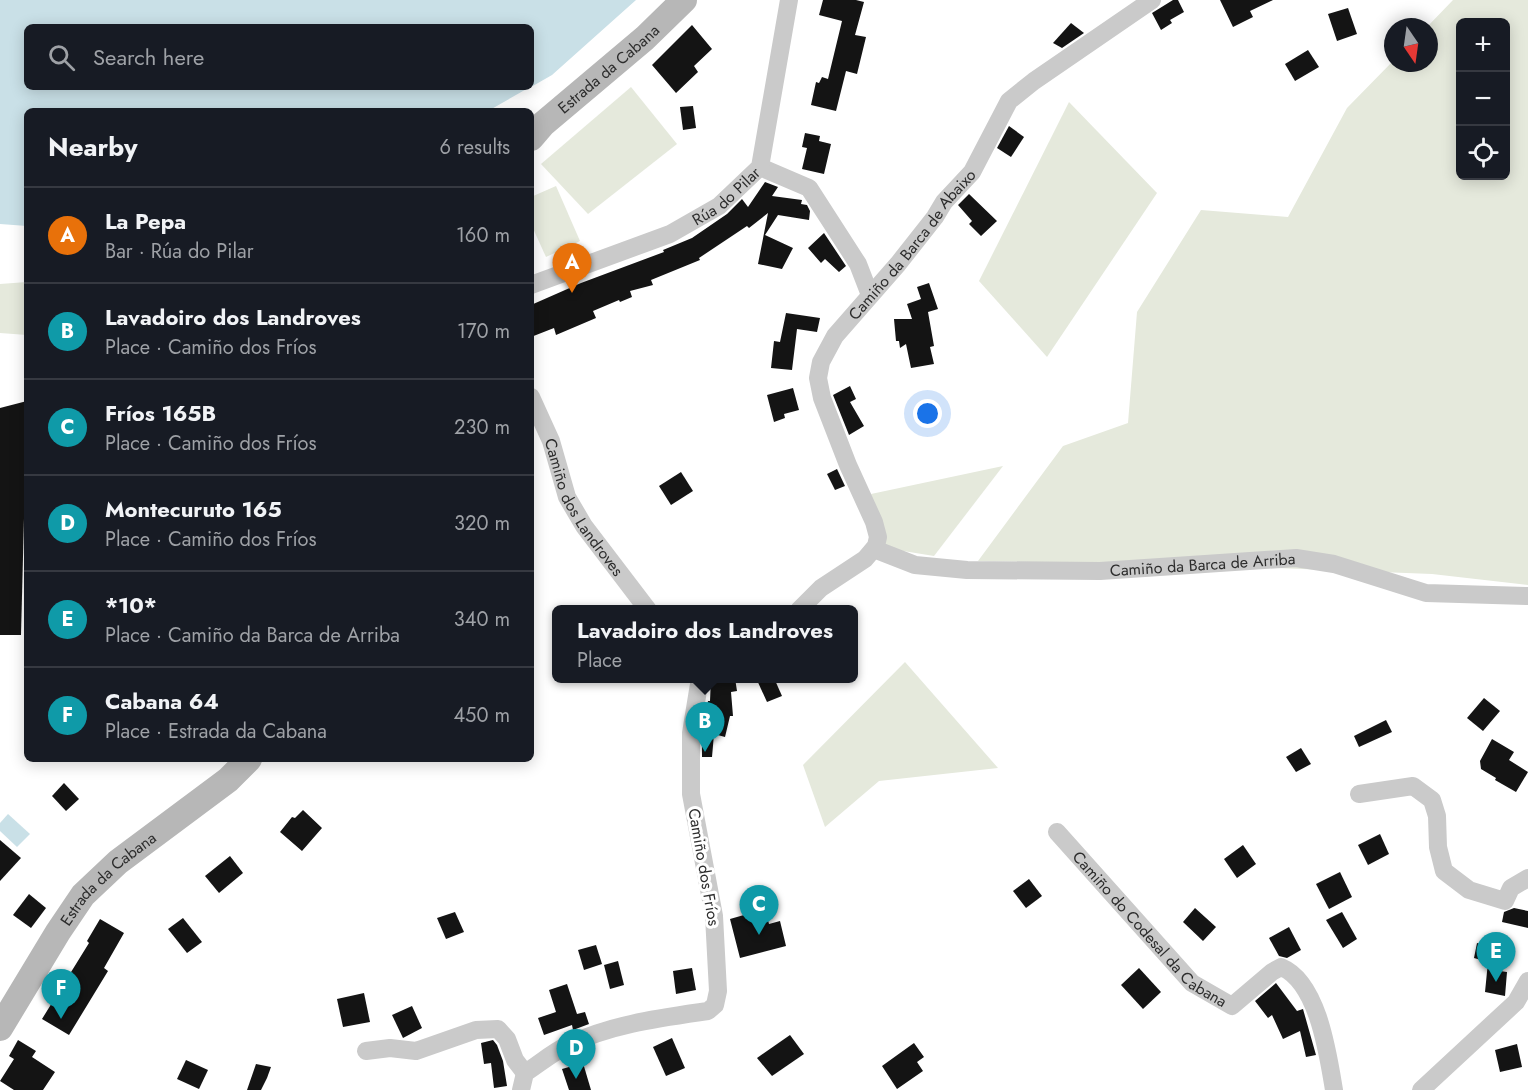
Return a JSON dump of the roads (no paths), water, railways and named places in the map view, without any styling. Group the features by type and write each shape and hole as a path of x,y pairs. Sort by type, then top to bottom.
{"main road":[{"name":"Estrada da Cabana","path":"534,134 543,124 645,39 684,0"},
{"name":"Estrada da Cabana","path":"0,1028 83,895 118,862 228,780 246,762"}],"street":[{"name":"Rúa do Pilar","path":"534,284 670,234 719,206 760,167 789,0"},
{"name":"Camiño da Barca de Abaixo","path":"873,549 878,537 874,522 848,465 822,398 818,378 821,362 835,336 935,217 944,202 972,172 1010,101 1034,81 1152,0"},
{"path":"760,167 809,188 858,264 870,295"},
{"name":"Camiño dos Landroves","path":"534,404 551,441 567,497 584,526 645,605"},
{"path":"803,605 822,588 866,559 873,549"},
{"name":"Camiño da Barca de Arriba","path":"873,549 915,565 967,570 1100,571 1296,558 1334,564 1426,593 1528,596"},
{"name":"Camiño dos Fríos","path":"523,1081 567,1046 609,1029 648,1020 708,1011 715,1005 718,991 714,916 691,794 691,733 699,683"},
{"path":"1359,794 1413,786 1432,800 1437,816 1438,847 1444,871 1469,890 1506,902 1511,888 1528,878"},
{"name":"Camiño do Codesal da Cabana","path":"1056,832 1192,983 1220,1000 1232,1006 1272,972 1281,967 1293,972 1306,991 1318,1018 1326,1045 1334,1090"},
{"path":"1421,1090 1516,1002 1528,981"},
{"path":"366,1051 390,1048 416,1051 476,1030 498,1029 507,1039 523,1081"}],"water":[{"path":"0,0 636,0 552,75 534,85 534,24 24,24 24,90 525,90 493,108 24,108 24,226 0,224"},
{"path":"8,814 30,834 17,847 0,831 0,823"}],"place":[{"name":"La Pepa","path":"572,293"},
{"name":"Lavadoiro dos Landroves","path":"705,752"},
{"name":"Fríos 165B","path":"759,935"},
{"name":"*10*","path":"1496,982"},
{"name":"Cabana 64","path":"61,1019"},
{"name":"Montecuruto 165","path":"576,1079"}]}
